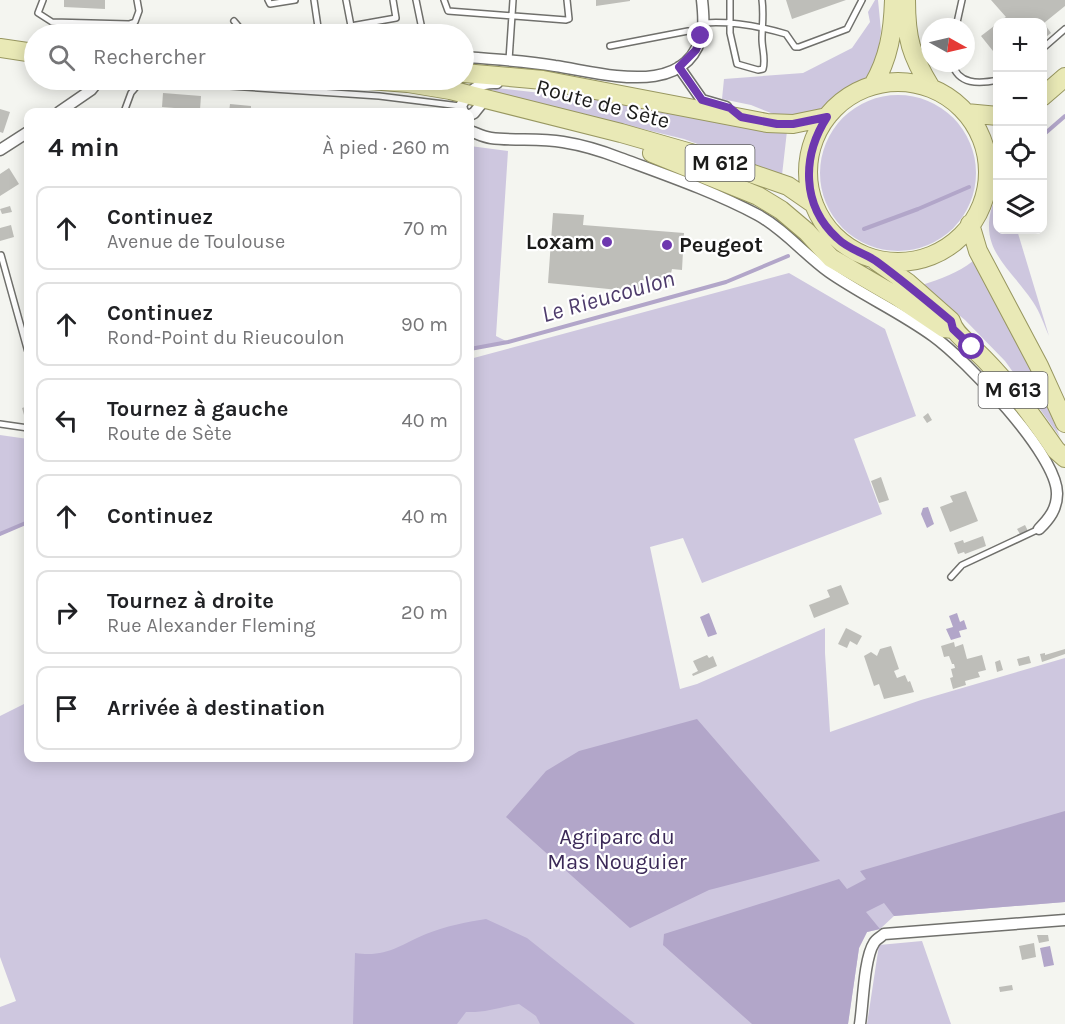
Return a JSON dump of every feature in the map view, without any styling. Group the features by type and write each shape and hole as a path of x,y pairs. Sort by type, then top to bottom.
{"main road":[{"path":"873,85 881,72 891,39 894,0"},
{"path":"906,0 908,40 914,57 931,88"},
{"path":"0,48 24,47"},
{"path":"0,48 24,52"},
{"name":"Route de Sète","path":"474,72 508,68 543,80 777,124 793,124 827,117"},
{"path":"1047,93 1065,77"},
{"path":"902,82 931,88 950,98 966,113 980,136 987,162 987,178 979,210 970,225 948,246 927,257 904,262 873,259 854,250 827,228 814,204 808,179 810,153 827,117 850,97 873,85 902,82"},
{"name":"Route de Sète","path":"431,90 464,104 486,98 621,132 698,155 788,186 814,204"},
{"path":"966,113 993,116"},
{"name":"M 612","path":"621,132 630,144 758,196 781,210 807,232 831,258 898,297 944,328 953,329"},
{"path":"987,162 993,153"},
{"name":"M 613","path":"970,225 978,251 1035,357 1065,423"},
{"name":"M 613","path":"873,259 951,321 953,329 1013,390 1056,450 1065,458"}],"street":[{"path":"474,60 508,68 631,78 657,76 679,67 696,50 703,23 702,0"},
{"path":"679,67 702,100 730,108 741,117"},
{"path":"464,104 480,84 499,83 508,68"},
{"path":"65,108 91,90"},
{"path":"474,113 486,98"},
{"path":"474,132 489,138 563,142 584,146 618,157 757,214 774,225 828,271 934,336 980,377 1031,438 1051,471 1058,492 1056,504 1050,518 1039,529"},
{"path":"0,150 24,135"},
{"path":"860,1024 872,947 875,941 884,934 1065,920"}],"lane":[{"path":"43,0 38,13 52,22 129,24 135,22 139,11 136,0"},
{"path":"268,0 270,4 295,0"},
{"path":"314,0 318,24"},
{"path":"346,0 351,24"},
{"path":"367,24 396,18 393,0"},
{"path":"416,0 421,24"},
{"path":"444,0 448,11 566,20 569,19 567,0"},
{"path":"508,68 513,0"},
{"path":"730,0 729,22 737,64 758,70 763,69 765,64 762,0"},
{"path":"703,23 729,22 763,28 786,34 792,44 799,47 847,28 861,0"},
{"path":"906,22 911,0"},
{"path":"958,18 962,0"},
{"path":"1047,45 1065,29"},
{"path":"610,46 688,31 701,36"},
{"path":"954,72 968,82 993,81"},
{"path":"125,108 133,90"},
{"path":"290,90 464,104"},
{"path":"1,255 24,338"},
{"path":"0,423 24,427"},
{"path":"951,578 962,565 1039,529"}],"green space":[{"path":"875,0 878,0 881,31 876,66 868,77 835,95 820,111 781,117 751,105 722,99 724,79 803,73 852,48 870,22 868,12"},
{"path":"497,88 629,103 787,131 782,175 684,139 490,92"},
{"path":"898,95 928,101 953,118 970,143 976,173 970,203 953,228 928,245 898,251 868,245 843,228 826,203 820,173 826,143 843,118 868,101"},
{"path":"474,147 508,151 496,336 508,342 474,348"},
{"path":"993,206 993,234 1018,234 1049,336 1035,306 997,254 991,241 989,228"},
{"path":"973,261 1029,363 1060,437 1005,361 965,320 922,285 955,272"},
{"name":"Agriparc du Mas Nouguier","path":"789,273 885,329 916,416 854,439 882,514 702,583 683,538 650,547 680,689 697,684 825,628 830,732 921,700 1065,658 1065,902 894,916 880,929 867,932 859,948 848,1024 0,1024 0,1007 16,1001 0,957 0,716 24,704 24,762 474,762 474,358"},
{"path":"0,435 24,438 24,524 0,534"},
{"path":"922,941 951,1024 867,1024 879,945"}],"shaded area":[{"path":"928,507 934,524 927,528 921,514 923,508"},
{"path":"709,613 717,634 708,637 700,617"},
{"path":"957,613 960,622 964,620 967,629 959,631 961,637 951,640 946,629 953,627 949,616"},
{"path":"697,719 820,861 709,890 630,928 506,817 546,771 579,751"},
{"path":"1065,811 1065,902 894,916 884,903 866,912 880,929 867,932 859,948 848,1024 752,1024 663,945 664,934 839,879 847,889 866,879 860,871"},
{"path":"486,919 527,938 635,1024 540,1024 536,1016 519,1004 486,1011 466,1012 457,1024 353,1024 355,953 384,952 441,929"},
{"path":"1050,946 1054,965 1044,967 1040,948"}],"building":[{"path":"64,0 105,0 105,9 64,7"},
{"path":"596,0 630,0 630,1 596,6"},
{"path":"786,0 846,0 792,19"},
{"path":"991,0 1065,0 1065,6 1047,21 1047,18 1004,18 1006,17"},
{"path":"993,27 993,51 981,36"},
{"path":"163,93 201,96 200,108 162,107"},
{"path":"230,104 251,106 251,108 230,108"},
{"path":"0,109 10,112 3,133 0,132"},
{"path":"9,168 19,184 0,196 0,174"},
{"path":"10,206 12,212 2,214 0,209"},
{"path":"553,213 584,215 583,225 684,233 682,270 672,269 669,282 640,280 639,292 548,283"},
{"path":"11,225 14,237 0,241 0,228"},
{"path":"928,413 932,420 927,423 923,417"},
{"path":"881,477 889,500 879,503 871,481"},
{"path":"966,491 978,521 950,532 940,507 953,502 950,496"},
{"path":"1025,525 1028,531 1020,534 1017,529"},
{"path":"983,536 986,546 965,554 964,552 958,554 954,543 963,540 964,543"},
{"path":"841,585 849,604 814,618 809,605 830,597 827,590"},
{"path":"846,628 862,636 857,645 850,641 847,648 838,644"},
{"path":"954,642 955,647 963,644 967,659 982,655 986,670 978,672 980,677 965,681 966,685 953,689 950,678 953,677 951,669 955,668 954,664 949,656 944,657 941,646"},
{"path":"891,646 899,669 894,671 897,678 905,675 914,692 884,699 879,684 874,686 864,656 871,652 877,656 880,649"},
{"path":"1065,649 1065,654 1042,662 1040,654 1045,653 1045,655"},
{"path":"707,655 709,658 713,656 717,666 693,676 692,674 698,671 693,661"},
{"path":"1029,656 1031,663 1019,666 1017,659"},
{"path":"1000,660 1003,670 997,672 995,662"},
{"path":"1037,935 1048,935 1049,941 1039,943"},
{"path":"1034,943 1036,957 1022,960 1019,946"},
{"path":"1012,985 1013,990 1000,992 999,987"}],"waterway":[{"name":"Le Rieucoulon","path":"1047,132 1065,116"},
{"name":"Le Rieucoulon","path":"864,229 969,187"},
{"name":"Le Rieucoulon","path":"474,348 508,342 726,282 788,256"},
{"name":"Le Rieucoulon","path":"0,534 24,524"}],"place":[{"name":"Loxam","path":"607,242"},
{"name":"Peugeot","path":"667,245"}],"route":[{"path":"701,36 696,50 679,67 702,100 730,108 741,117 767,123 793,124 827,117 814,140 808,166 810,192 820,217 827,228 848,247 873,259 908,283 951,321 953,329 972,347"}]}
